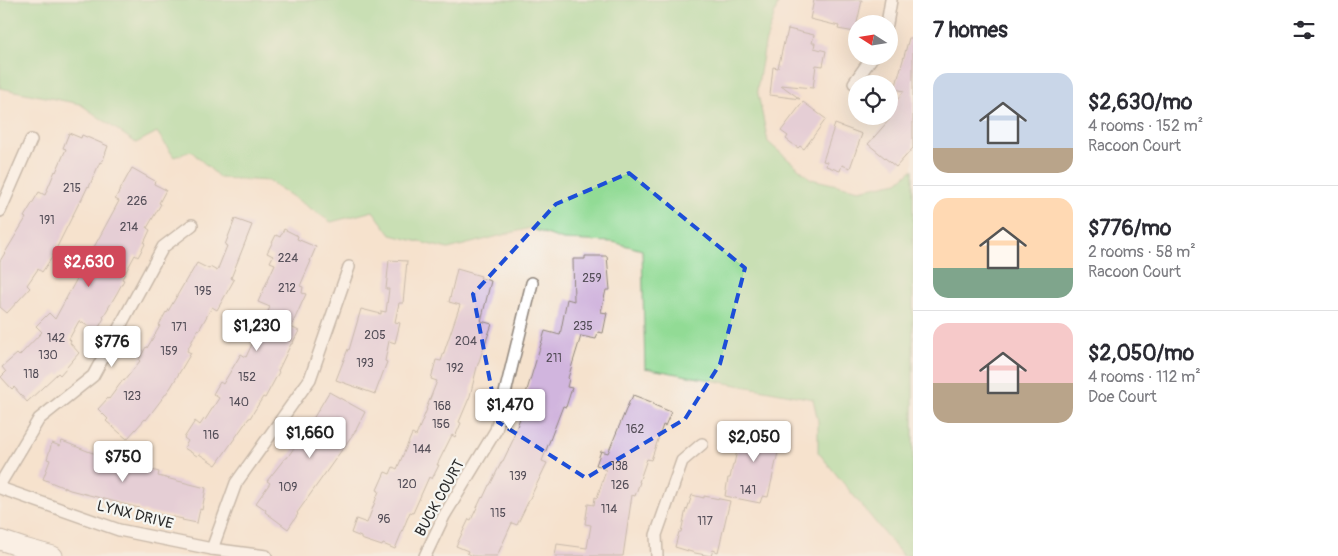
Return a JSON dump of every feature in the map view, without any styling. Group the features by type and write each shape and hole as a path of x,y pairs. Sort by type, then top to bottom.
{"main road":[{"path":"0,540 53,556"}],"street":[{"path":"888,15 891,0"},
{"path":"0,211 31,140"},
{"path":"0,486 39,419 93,376 163,247 192,225"},
{"path":"212,548 236,483 310,379 349,267"},
{"name":"BUCK COURT","path":"426,556 444,516 496,430 532,283"},
{"path":"657,556 656,535 682,461 702,444"},
{"name":"LYNX DRIVE","path":"0,486 119,530 212,548 266,556"}],"highlighted area":[{"path":"629,173 745,268 720,364 685,419 586,478 498,422 473,294 556,204"}],"green space":[{"path":"0,0 779,0 765,44 757,89 768,142 811,179 859,190 898,182 913,169 913,556 903,556 818,452 818,421 813,399 645,368 642,250 613,242 563,240 530,228 448,249 391,235 373,211 331,222 269,181 220,178 191,151 174,157 157,132 136,143 80,104 0,88"}],"building":[{"path":"814,0 862,0 859,15 848,15 848,31 838,29 839,26 810,19"},
{"path":"788,29 814,35 812,43 815,43 814,48 826,51 823,66 816,65 813,88 781,85 800,99 770,95 773,67 778,68"},
{"path":"909,38 913,38 913,148 896,167 868,144 885,125 898,125 898,99 904,91 898,90 898,78"},
{"path":"803,102 826,119 804,149 800,146 798,148 786,139 788,136 781,131"},
{"path":"835,124 862,134 850,168 842,165 840,171 826,166 827,162 823,161"},
{"path":"69,133 81,138 82,135 108,146 102,163 100,162 51,259 42,272 38,269 27,285 30,288 7,313 0,307 0,261 39,192 45,195 66,149 63,148"},
{"path":"132,168 155,181 154,184 166,190 159,203 161,204 147,228 150,230 145,244 138,257 135,255 97,331 79,321 69,339 70,343 79,353 60,375 58,373 27,402 14,387 12,389 1,377 6,372 2,367 17,354 19,356 42,332 36,326 49,313 55,319 119,201 115,199"},
{"path":"235,219 252,225 231,278 234,280 217,310 212,307 198,329 187,351 191,353 171,387 146,420 127,439 106,421 108,419 98,409 109,399 140,361 166,312 197,263 217,271"},
{"path":"284,229 298,236 297,239 316,247 300,286 303,287 302,293 306,294 291,327 299,331 265,398 263,397 216,465 199,454 197,456 184,448 188,441 184,438 195,421 200,425 205,420 219,398 213,394 220,382 223,384 241,354 246,357 260,329 270,307 258,302 275,264 270,262 273,256 267,253 276,235 280,237"},
{"path":"585,256 607,256 610,290 606,290 601,312 607,313 603,333 598,332 596,339 581,336 568,378 567,387 572,388 566,407 563,406 542,461 547,463 517,525 512,523 497,556 473,556 467,553 468,551 456,546 514,438 545,331 560,335 567,299 574,301 573,259 585,259"},
{"path":"389,260 407,261 403,303 399,303 395,322 400,323 395,343 389,341 385,361 387,362 375,394 336,380 349,350 361,309 381,314 381,311 386,312 389,289 386,289"},
{"path":"457,269 491,281 481,321 492,324 455,437 452,435 432,479 429,477 413,513 410,512 395,549 383,544 382,546 361,539 361,537 351,533 356,519 367,523 379,491 377,490 385,472 390,474 393,467 397,469 412,434 416,436 427,409 437,381 431,379 436,360 441,361 460,305 449,302"},
{"path":"329,392 365,412 356,430 297,513 288,529 256,503 270,483 267,481 285,458 287,458"},
{"path":"633,395 671,412 665,426 663,425 651,460 647,459 635,496 632,495 623,556 555,556 557,544 587,548 591,525 585,524 588,504 594,505 595,497 597,498 606,470 603,469 604,467 596,465 601,451 608,453"},
{"path":"743,424 755,427 755,424 783,430 768,497 763,496 760,503 725,496"},
{"path":"62,441 90,452 159,472 158,476 206,488 202,510 200,509 197,523 139,510 139,508 70,490 43,479 50,460 47,459 52,443 60,446"},
{"path":"692,495 730,501 718,552 713,550 711,556 675,547"}]}
